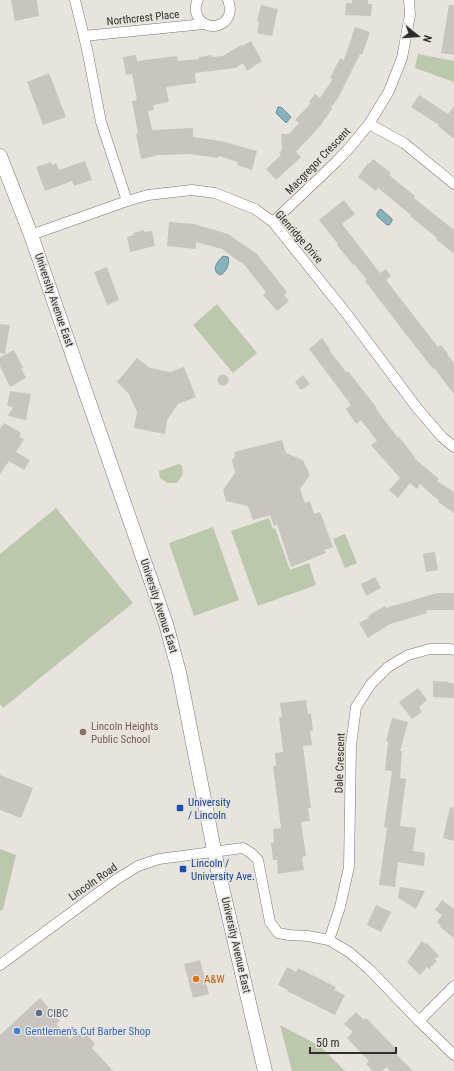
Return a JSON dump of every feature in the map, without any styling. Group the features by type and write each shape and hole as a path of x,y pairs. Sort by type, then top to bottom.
{"main road":[{"name":"University Avenue East","path":"0,156 31,235 166,624 179,672 203,798 265,1071"}],"street":[{"path":"75,0 84,36 101,122 127,201"},
{"path":"198,0 196,13 198,18 204,24"},
{"name":"Northcrest Place","path":"84,36 204,24 217,26 223,23 230,13 228,0"},
{"name":"Macgregor Crescent","path":"273,222 336,162 369,124 389,91 402,58 410,15 409,0"},
{"path":"369,124 404,143 454,184"},
{"name":"Glenridge Drive","path":"31,235 148,195 192,190 214,193 255,209 273,222 346,313 417,408 442,437 454,447"},
{"name":"Dale Crescent","path":"329,940 340,907 349,867 351,744 356,708 371,684 388,667 408,655 430,649 454,650"},
{"path":"215,852 243,848 251,853 258,860 270,922 278,933 329,940 350,952 369,969 454,1055"},
{"name":"Lincoln Road","path":"0,965 117,879 138,866 159,859 215,852"},
{"path":"419,1021 454,986"}],"green space":[{"path":"418,54 454,61 454,82 415,68"},
{"path":"217,304 257,353 233,373 193,325"},
{"path":"179,464 182,466 183,474 177,483 167,483 160,478 159,471"},
{"path":"56,508 133,603 3,708 0,704 0,554"},
{"path":"269,518 273,529 275,528 290,570 309,563 316,585 258,606 231,531"},
{"path":"213,527 239,600 194,616 169,543"},
{"path":"345,534 357,563 345,568 333,539"},
{"path":"0,849 16,855 3,909 0,911"},
{"path":"280,1025 320,1046 345,1071 292,1071"}],"water":[{"path":"278,107 281,107 291,117 286,123 276,113"},
{"path":"380,209 392,219 389,225 377,216"},
{"path":"223,256 228,257 228,265 226,270 220,275 217,273 215,268"}],"building":[{"path":"11,0 37,0 39,16 15,21"},
{"path":"352,0 368,0 368,4 372,4 371,16 345,15 346,3 352,3"},
{"path":"261,5 278,9 272,36 257,33 259,22 257,21"},
{"path":"449,5 454,5 454,55 441,53"},
{"path":"355,27 370,32 362,55 360,54 338,98 331,108 332,109 320,126 296,152 301,157 276,180 266,169 281,155 279,153 282,150 281,134 289,134 299,123 295,120 311,103 309,102 315,94 320,98 333,79 330,78 340,58 344,60"},
{"path":"251,41 262,61 247,71 243,63 235,68 195,73 196,83 166,87 169,102 153,105 154,110 148,111 152,130 193,128 193,137 221,141 257,151 252,170 237,165 238,162 219,156 218,158 189,154 159,155 141,159 132,101 137,100 132,74 126,75 123,57 136,55 137,61 177,56 178,61 199,59 199,57 212,55 212,57 223,56"},
{"path":"49,73 66,117 43,125 27,82"},
{"path":"419,95 448,114 454,106 454,139 438,126 439,125 411,107"},
{"path":"373,159 391,173 389,175 415,196 414,198 454,230 454,254 410,216 411,215 378,188 376,191 358,177 368,163 369,164"},
{"path":"85,161 92,180 74,186 72,181 45,191 36,167 51,162 52,165 56,163 59,170"},
{"path":"344,200 355,214 342,224 380,273 386,269 391,276 386,280 438,347 441,345 454,363 454,394 398,324 365,281 367,280 337,245 338,244 319,220"},
{"path":"169,222 194,224 228,234 257,254 287,292 284,295 289,301 277,311 263,295 266,292 242,262 241,263 222,249 196,242 196,249 167,246"},
{"path":"144,230 144,232 152,231 155,246 130,252 127,237 134,235 133,233"},
{"path":"107,267 119,300 107,305 94,272"},
{"path":"0,324 10,325 5,354 0,353"},
{"path":"322,338 330,349 329,350 346,372 348,371 398,438 399,437 415,457 414,458 439,479 437,481 454,492 454,513 438,502 439,501 420,484 417,489 410,483 398,498 389,490 400,478 371,445 377,441 361,420 356,424 346,409 351,405 309,349"},
{"path":"14,350 26,378 10,387 0,366 0,357"},
{"path":"137,358 150,368 170,372 184,367 196,397 178,404 167,420 165,434 134,428 137,412 129,394 117,382"},
{"path":"221,375 225,375 227,376 227,384 221,385 218,382 218,378"},
{"path":"303,375 310,384 301,390 295,382"},
{"path":"10,391 31,394 26,420 8,416 13,407 7,406"},
{"path":"4,423 21,433 19,437 24,439 16,452 30,460 24,470 9,461 0,474 0,429"},
{"path":"282,440 286,453 303,460 310,475 300,489 305,503 310,501 314,514 320,512 333,547 324,550 326,553 291,567 277,524 274,526 270,515 253,520 248,506 226,501 223,490 235,473 232,460 235,456 234,452"},
{"path":"435,552 438,570 426,572 423,554"},
{"path":"375,577 381,588 366,596 361,584"},
{"path":"437,593 454,593 454,610 426,610 427,613 390,624 368,638 359,623 369,618 368,616 385,606 386,608"},
{"path":"433,681 454,683 454,698 433,697"},
{"path":"418,688 427,700 419,707 422,712 412,719 399,702"},
{"path":"306,700 308,714 311,713 313,731 310,731 312,745 303,746 311,808 308,808 310,821 301,822 306,856 302,857 304,870 278,874 277,860 273,860 271,843 274,843 273,829 281,828 273,766 276,766 275,753 283,752 279,717 282,717 280,703"},
{"path":"392,718 408,722 400,751 402,751 400,778 406,779 400,826 416,828 413,851 425,853 424,866 398,862 395,887 379,885 387,828 384,827 392,771 385,770 388,741 386,741"},
{"path":"0,775 33,788 21,818 0,810"},
{"path":"450,807 454,808 454,841 443,838"},
{"path":"400,887 425,891 416,909 398,898"},
{"path":"442,900 454,909 454,938 440,927 441,926 437,922 442,915 435,910"},
{"path":"376,905 391,912 381,932 367,925"},
{"path":"422,941 425,944 427,943 439,956 435,959 437,961 429,969 427,967 420,975 407,962"},
{"name":"A&W","path":"200,960 209,994 193,998 184,964"},
{"path":"287,967 296,972 298,968 336,987 334,990 345,995 335,1015 278,985"},
{"path":"40,998 60,1021 56,1024 70,1039 78,1032 83,1038 87,1035 95,1044 92,1048 113,1071 0,1071 0,1035"},
{"path":"356,1012 364,1020 366,1018 377,1029 398,1051 395,1053 413,1071 390,1071 386,1067 383,1071 373,1071 366,1064 369,1061 347,1038 353,1032 344,1024"}],"place":[{"name":"Lincoln Heights Public School","path":"83,732"},
{"name":"University / Lincoln","path":"180,808"},
{"name":"Lincoln / University Ave.","path":"183,869"},
{"name":"A&W","path":"196,979"},
{"name":"CIBC","path":"39,1013"},
{"name":"Gentlemen's Cut Barber Shop","path":"17,1031"}]}
